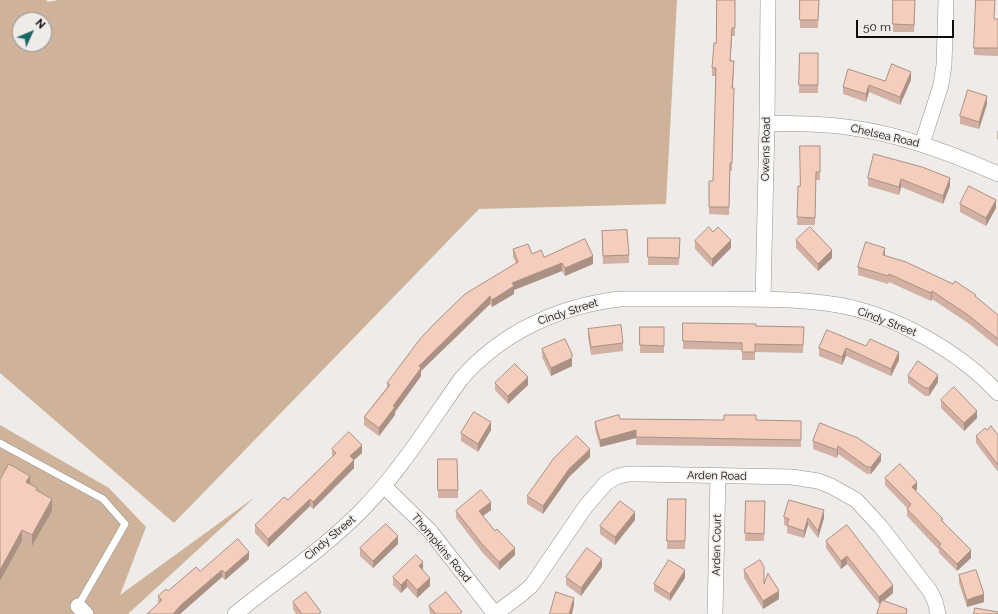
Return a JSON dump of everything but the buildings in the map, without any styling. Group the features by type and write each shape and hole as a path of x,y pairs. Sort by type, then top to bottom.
{"street":[{"name":"Owens Road","path":"763,299 768,0"},
{"path":"922,144 941,85 944,65 946,0"},
{"name":"Chelsea Road","path":"767,123 851,127 869,130 922,144 963,158 998,174"},
{"name":"Cindy Street","path":"243,612 333,537 361,511 384,486 474,364 502,342 534,323 584,305 620,299 763,299 839,305 867,313 896,324 925,338 958,357 990,384 998,393"},
{"name":"Arden Road","path":"495,614 524,593 532,585 586,506 606,483 616,477 627,474 805,478 830,486 856,500 881,527 927,587 935,601 938,614"},
{"name":"Arden Court","path":"715,613 718,476"},
{"name":"Thompkins Road","path":"384,486 430,531 495,614"}],"lane":[{"path":"0,443 103,499 125,524 82,610"}],"shaded area":[{"path":"0,0 46,0 48,2 58,0 677,0 666,204 479,209 174,523 0,373"},
{"path":"0,425 109,488 146,527 120,595 255,497 128,614 0,614"}]}
